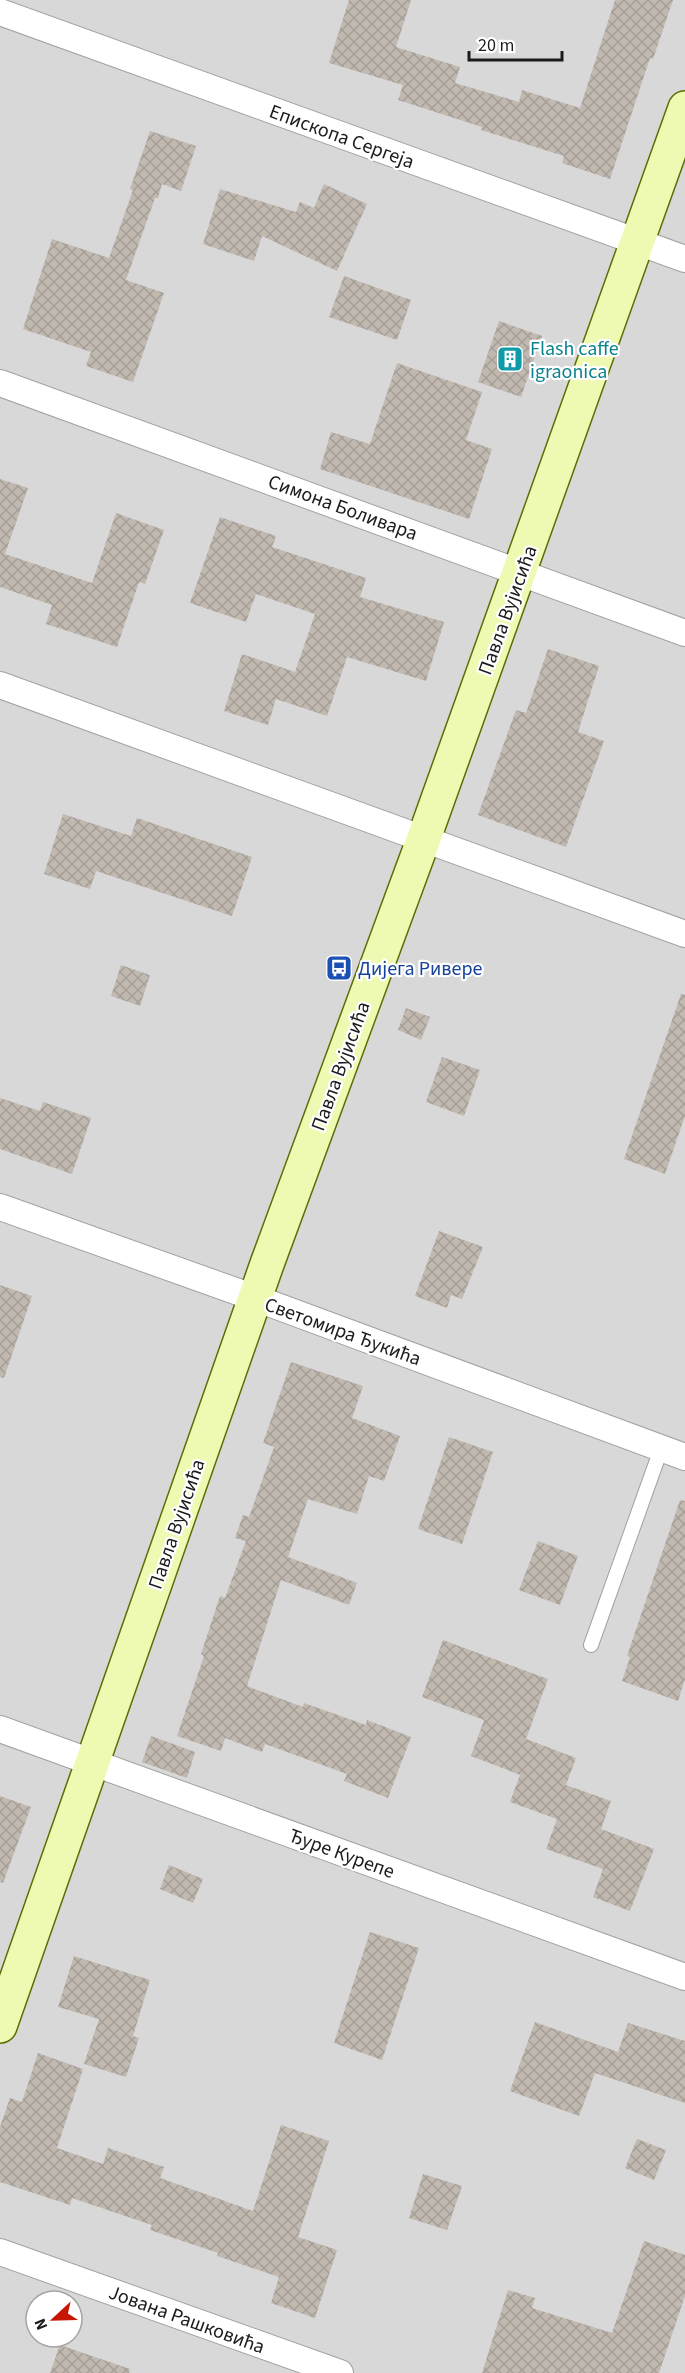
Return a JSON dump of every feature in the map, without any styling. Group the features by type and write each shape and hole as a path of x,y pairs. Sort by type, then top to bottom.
{"street":[{"name":"Епископа Сергеја","path":"0,12 685,259"},
{"name":"Павла Вујисића","path":"0,2026 255,1298 424,838 685,108"},
{"name":"Симона Боливара","path":"0,383 685,633"},
{"path":"0,685 685,934"},
{"name":"Светомира Ђукића","path":"0,1207 255,1298 673,1453"},
{"name":"Ђуре Курепе","path":"0,1729 685,1977"},
{"name":"Јована Рашковића","path":"0,2252 340,2373"}],"lane":[{"path":"591,1645 673,1453"}],"shaded area":[{"path":"0,0 685,0 685,2373 0,2373"}],"building":[{"path":"349,0 411,0 396,47 460,67 455,83 519,102 522,90 580,108 615,0 673,0 653,59 650,58 610,179 562,163 564,156 481,130 482,127 398,100 403,85 329,63"},
{"path":"150,131 196,146 181,191 162,184 126,280 164,293 133,382 86,366 91,352 23,329 52,239 109,258 133,190 130,189"},
{"path":"324,184 367,204 337,271 262,236 254,261 203,244 220,189 296,212 300,202 314,208"},
{"path":"344,276 411,300 397,340 329,317"},
{"name":"Flash caffe igraonica","path":"499,321 542,336 521,397 478,382"},
{"path":"397,363 482,392 466,440 492,449 469,519 320,469 331,432 370,444"},
{"path":"0,479 28,488 5,554 92,583 116,513 164,530 145,584 139,582 117,647 46,624 52,605 0,587"},
{"path":"220,517 276,536 272,547 366,578 360,597 444,622 426,681 347,657 327,716 276,699 268,725 224,711 242,654 295,672 315,614 256,594 246,622 190,603"},
{"path":"548,649 599,666 578,732 604,741 566,847 478,815 516,710 526,713"},
{"path":"63,814 131,836 137,818 252,857 232,916 96,871 90,889 44,874"},
{"path":"121,965 150,975 140,1006 111,996"},
{"path":"681,994 685,995 685,1116 665,1174 624,1159"},
{"path":"406,1008 430,1017 421,1040 398,1030"},
{"path":"442,1057 480,1070 464,1116 426,1102"},
{"path":"0,1098 40,1111 43,1102 91,1118 72,1174 0,1149"},
{"path":"439,1231 483,1247 462,1299 451,1295 447,1308 415,1296"},
{"path":"0,1285 32,1296 4,1378 0,1377"},
{"path":"291,1362 363,1386 352,1418 400,1436 384,1481 369,1476 357,1514 308,1499 288,1557 357,1583 349,1605 281,1580 247,1686 303,1707 304,1703 366,1725 367,1720 411,1737 388,1798 344,1781 347,1774 265,1744 262,1752 225,1738 221,1751 177,1736 204,1656 201,1654 220,1596 225,1598 246,1541 235,1538 243,1515 249,1517 274,1447 263,1443"},
{"path":"449,1437 493,1452 462,1544 418,1529"},
{"path":"680,1500 685,1501 685,1679 678,1701 622,1681 630,1657 627,1656"},
{"path":"538,1541 578,1556 560,1605 519,1590"},
{"path":"443,1640 548,1679 526,1739 576,1758 566,1785 611,1801 601,1829 654,1849 630,1911 593,1897 603,1869 546,1849 557,1819 510,1802 520,1775 471,1756 484,1720 422,1697"},
{"path":"151,1736 195,1752 187,1778 142,1762"},
{"path":"0,1796 31,1807 3,1883 0,1882"},
{"path":"169,1865 203,1879 193,1903 160,1889"},
{"path":"370,1932 419,1948 382,2060 334,2043"},
{"path":"74,1956 150,1980 133,2036 139,2038 126,2077 84,2064 99,2019 58,2007"},
{"path":"535,2022 618,2052 628,2023 685,2041 685,2103 595,2073 579,2116 510,2091"},
{"path":"38,2053 83,2069 57,2148 103,2164 108,2148 164,2167 160,2178 253,2211 281,2125 329,2141 298,2237 337,2250 315,2318 271,2303 279,2277 150,2230 152,2225 72,2198 70,2205 0,2182 0,2127 10,2098 22,2102"},
{"path":"637,2139 666,2150 654,2180 625,2168"},
{"path":"423,2174 462,2186 447,2230 409,2218"},
{"path":"644,2241 685,2255 685,2296 659,2373 482,2373 508,2290 535,2298 532,2308 612,2333"},
{"path":"59,2349 72,2349 130,2369 129,2373 50,2373"}],"place":[{"name":"Flash caffe igraonica","path":"510,359"},
{"name":"Дијега Ривере","path":"339,968"}]}
